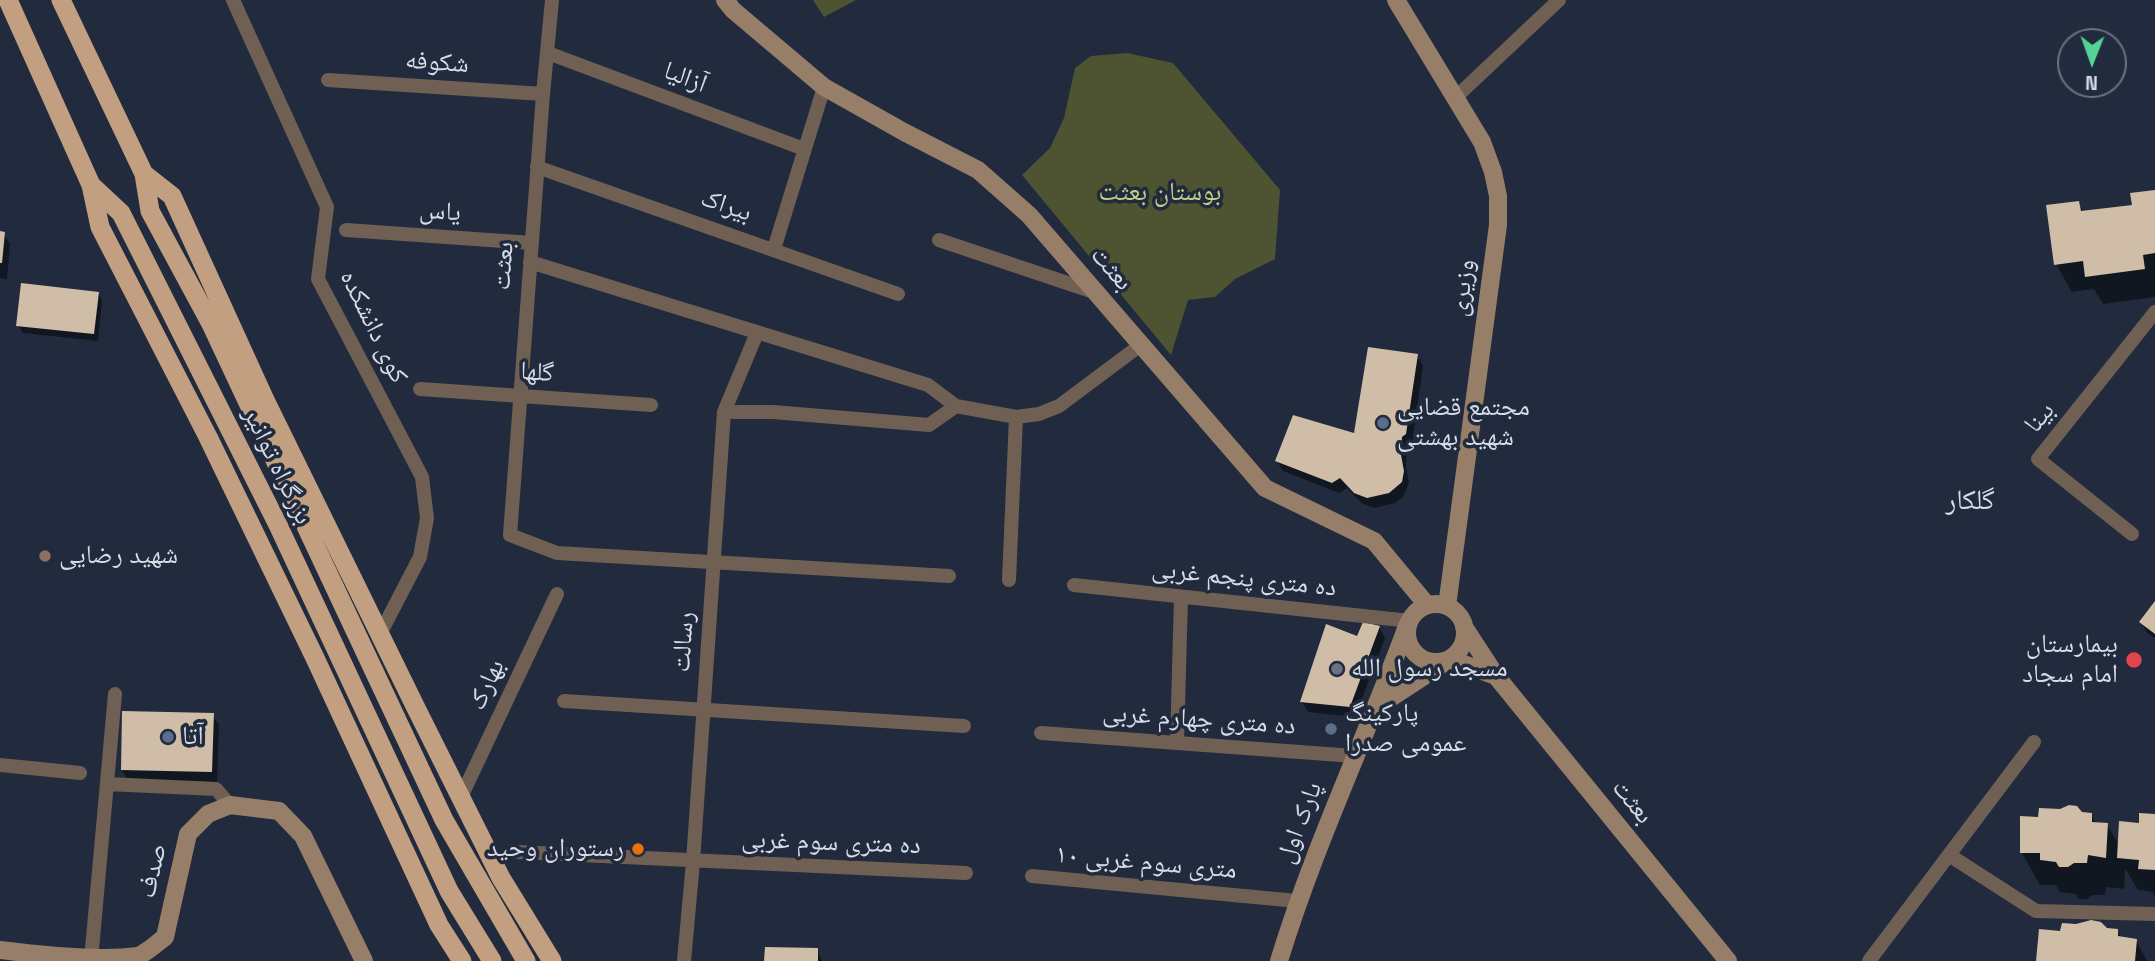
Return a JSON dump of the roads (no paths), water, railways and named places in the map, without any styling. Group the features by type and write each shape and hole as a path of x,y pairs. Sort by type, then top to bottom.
{"highway":[{"name":"بزرگراه توانیر","path":"8,0 91,185 121,213 128,226 283,537 449,891 492,961"},
{"name":"بزرگراه توانیر","path":"68,2 144,174 150,211 211,324 444,820 526,961"},
{"path":"144,174 172,197 265,400 501,878 552,961"},
{"path":"91,185 100,227 208,437 315,658 439,925 462,961"}],"main road":[{"name":"وزیری","path":"1396,0 1482,142 1498,196 1498,225 1447,606"},
{"name":"بعثت","path":"729,3 824,87 978,170 1029,215 1265,488 1374,541 1427,605"},
{"path":"1377,707 1450,659 1462,646 1464,627 1455,612 1447,606 1427,605 1418,610 1408,624 1409,646 1415,654 1432,663 1450,659 1496,676"},
{"name":"پارک اول","path":"1279,961 1297,901 1408,624"},
{"name":"بعثت","path":"1464,627 1496,676 1728,961"},
{"path":"230,805 279,811 303,836 364,961"},
{"name":"صدف","path":"0,950 56,959 116,960 140,955 165,937 188,834 208,814 230,805"}],"street":[{"name":"کوی دانشکده","path":"233,0 327,207 318,279 422,477 427,518 420,557 380,634"},
{"name":"بعثت","path":"552,0 542,94 510,535 557,552 714,561"},
{"path":"1455,98 1559,0"},
{"name":"آزالیا","path":"548,53 804,149"},
{"name":"شکوفه","path":"328,80 542,94"},
{"path":"774,249 824,87"},
{"name":"بیراک","path":"537,167 898,294"},
{"name":"یاس","path":"345,230 532,243"},
{"path":"939,240 1097,293"},
{"path":"530,262 928,386 956,406 1016,417 1039,414 1059,406 1142,344"},
{"name":"بینا","path":"2132,534 2038,459 2155,312"},
{"name":"رسالت","path":"684,961 694,862 724,412 757,333"},
{"name":"گلها","path":"421,388 651,405"},
{"path":"724,412 773,412 929,425 956,406"},
{"path":"1009,580 1016,417"},
{"path":"714,561 949,576"},
{"name":"ده متری پنجم غربی","path":"1074,585 1408,624"},
{"name":"بهارک","path":"461,797 557,594"},
{"path":"1177,743 1181,597"},
{"path":"91,960 115,694"},
{"path":"564,701 964,726"},
{"name":"ده متری چهارم غربی","path":"1041,733 1354,756"},
{"path":"1869,961 2034,742"},
{"path":"0,765 80,773"},
{"path":"107,784 216,789 230,805"},
{"name":"ده متری سوم غربی","path":"517,852 966,873"},
{"path":"1949,855 2036,911 2155,914"},
{"name":"۱۰ متری سوم غربی","path":"1032,876 1297,901"}],"place":[{"name":"مجتمع قضایی شهید بهشتی","path":"1383,423"},
{"name":"شهید رضایی","path":"45,556"},
{"name":"بیمارستان امام سجاد","path":"2134,660"},
{"name":"مسجد رسول الله","path":"1337,669"},
{"name":"پارکینگ عمومی صدرا","path":"1331,729"},
{"name":"آتا","path":"168,737"},
{"name":"رستوران وحید","path":"638,849"}],"district":[{"name":"گلکار","path":"1970,501"}],"park label":[{"name":"بوستان بعثت","path":"1160,193"}]}
